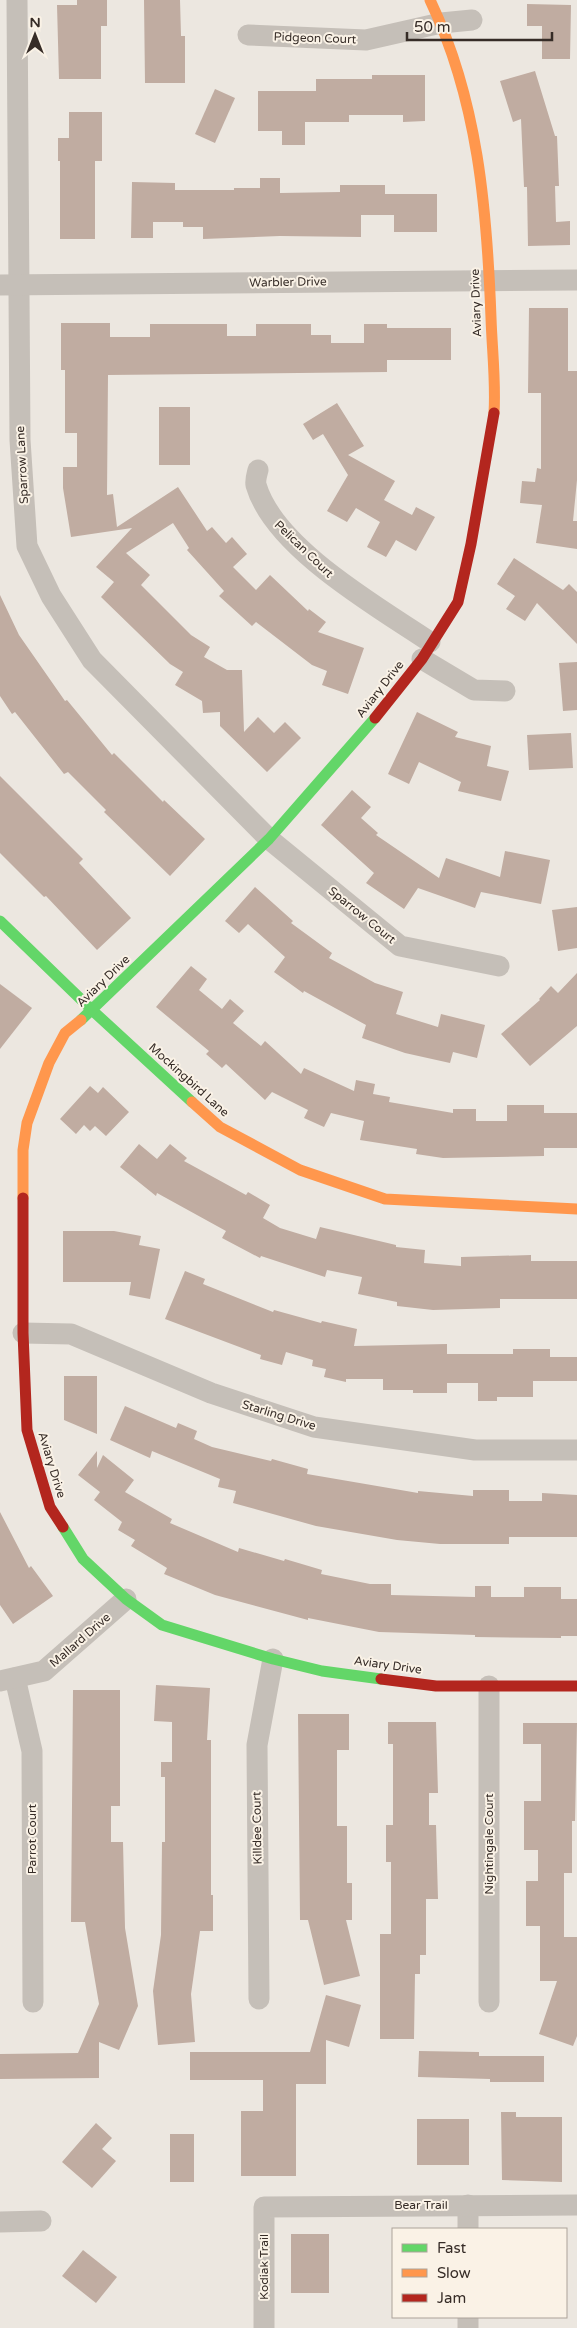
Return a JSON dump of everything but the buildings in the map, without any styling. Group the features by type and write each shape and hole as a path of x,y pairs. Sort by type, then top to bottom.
{"street":[{"name":"Sparrow Lane","path":"17,0 9,38 9,285 27,546 51,596 92,660 269,839"},
{"name":"Aviary Drive","path":"430,0 441,23 463,86 479,163 488,235 488,280 494,411 471,544 458,602 426,650 368,727 269,839 93,1011 65,1033 49,1063 27,1123 23,1150 23,1333 27,1430 50,1507 83,1559 126,1598 162,1625 273,1659 322,1670 436,1686 577,1686"},
{"name":"Pidgeon Court","path":"248,35 366,40 441,23 472,20"},
{"name":"Warbler Drive","path":"9,285 577,280"},
{"name":"Pelican Court","path":"258,470 256,483 273,520 330,576 426,650 474,690 505,691"},
{"name":"Sparrow Court","path":"269,839 400,946 499,966"},
{"name":"Mockingbird Lane","path":"0,921 93,1011 220,1127 300,1170 385,1199 577,1209"},
{"name":"Starling Drive","path":"23,1333 71,1334 211,1393 314,1426 475,1450 577,1450"},
{"name":"Mallard Drive","path":"7,1680 44,1671 126,1598"},
{"name":"Killdee Court","path":"259,1999 256,1745 273,1659"},
{"name":"Parrot Court","path":"7,1680 32,1751 33,2002"},
{"name":"Nightingale Court","path":"489,1686 489,2002"},
{"path":"468,2205 468,2228"},
{"name":"Bear Trail","path":"264,2207 577,2205"},
{"name":"Kodiak Trail","path":"264,2207 264,2328"},
{"path":"0,2222 41,2222"}],"traffic: fast":[{"path":"81,1020 269,839 375,718"},
{"path":"0,921 93,1011 192,1102"},
{"path":"63,1527 83,1559 126,1599 162,1625 273,1659 322,1671 381,1679"}],"traffic: slow":[{"path":"430,0 446,38 459,77 477,156 487,236 494,413"},
{"path":"23,1198 23,1150 27,1123 49,1063 65,1033 81,1020"},
{"path":"192,1102 220,1127 300,1170 385,1199 577,1209"}],"traffic: jam":[{"path":"375,718 422,659 458,602 471,544 494,413"},
{"path":"23,1198 23,1333 27,1430 50,1507 63,1527"},
{"path":"381,1679 436,1686 577,1686"}]}
